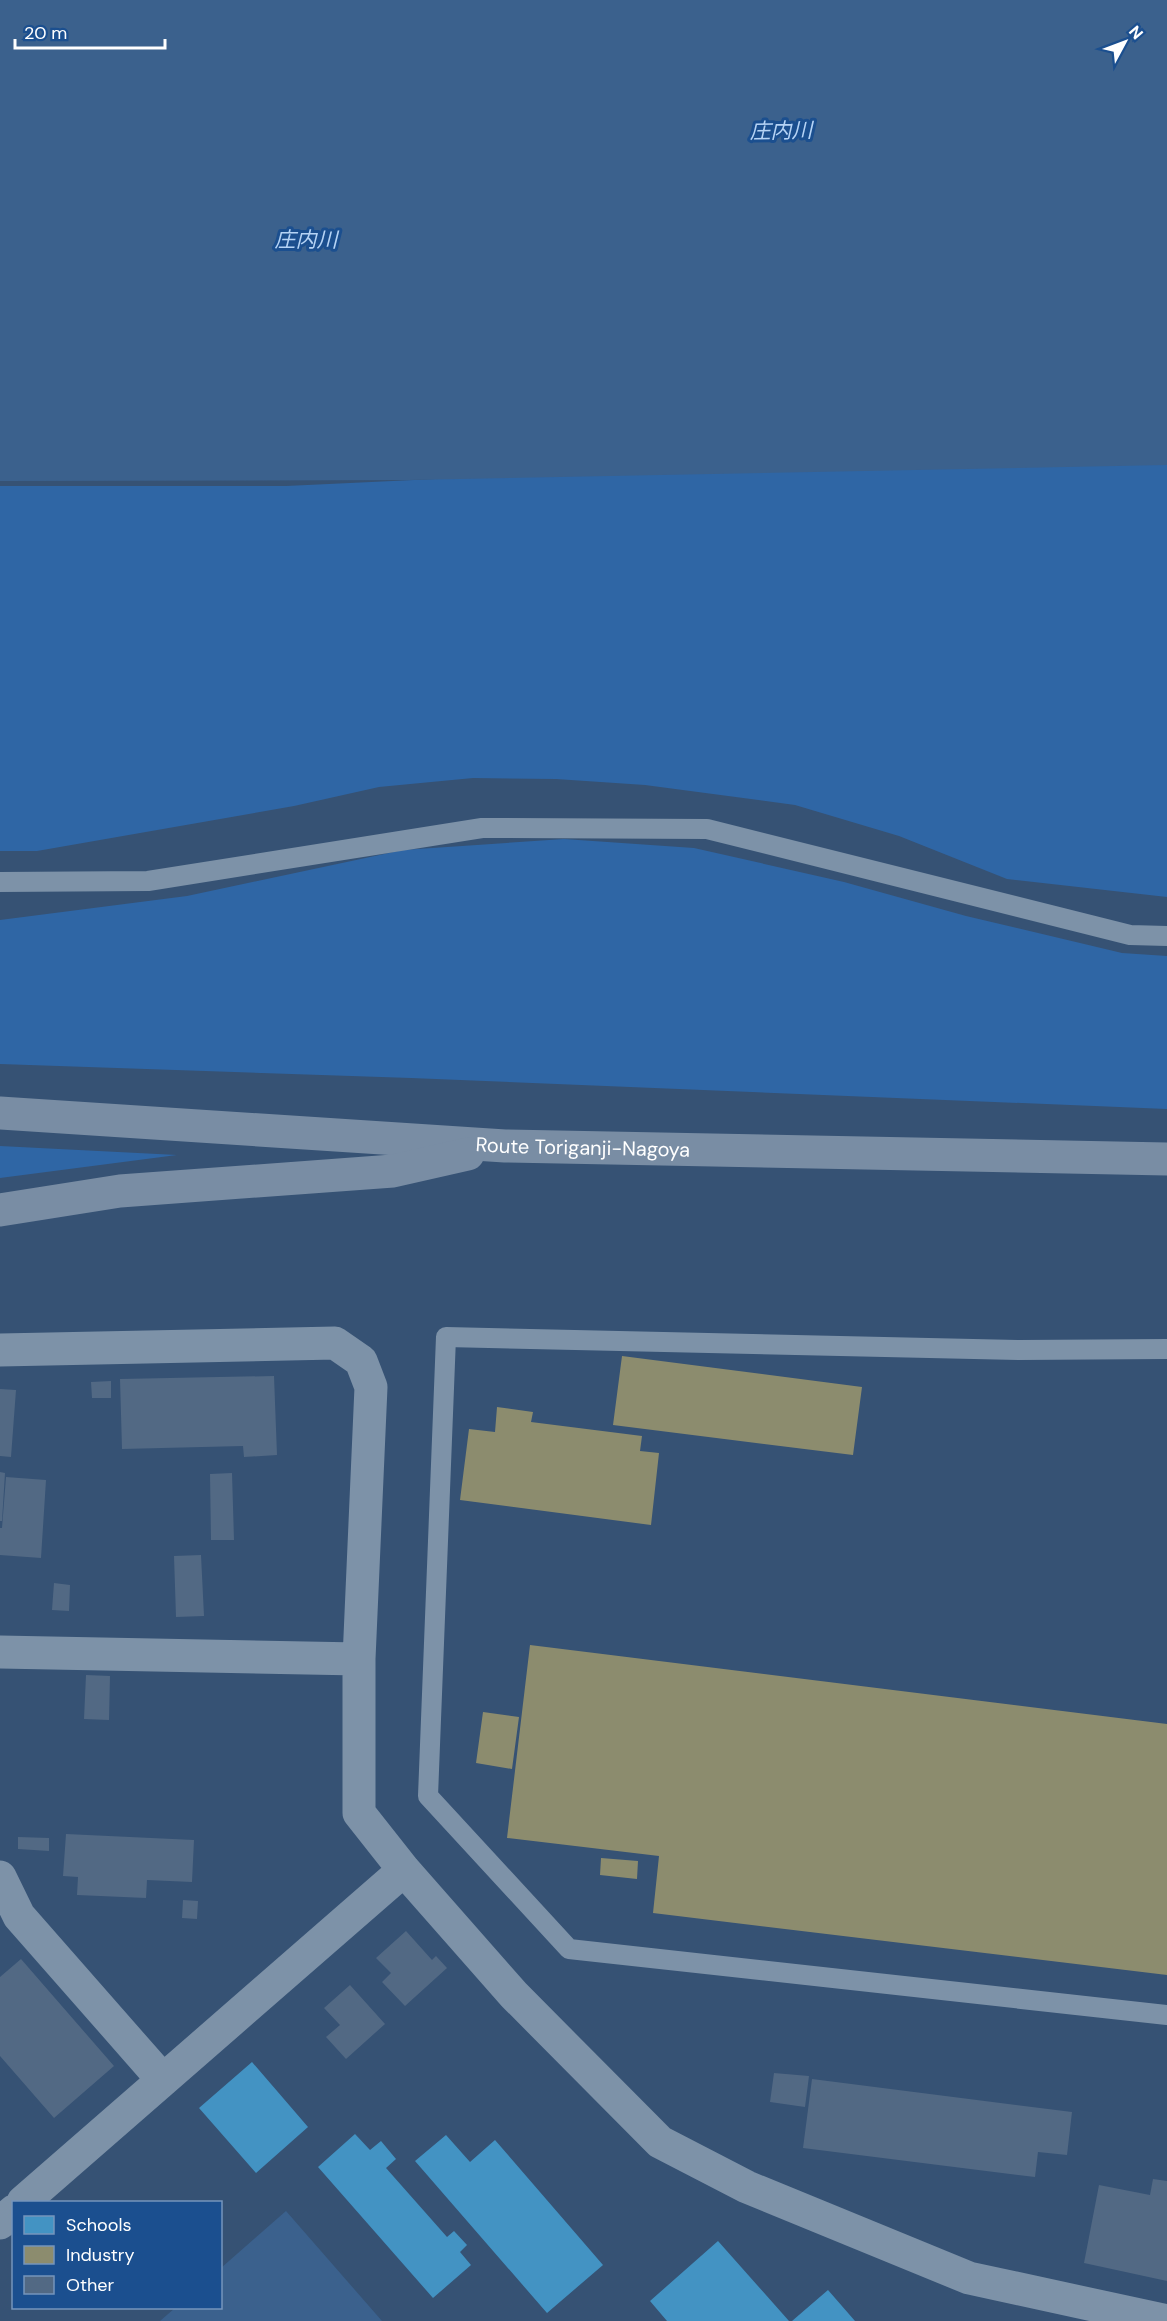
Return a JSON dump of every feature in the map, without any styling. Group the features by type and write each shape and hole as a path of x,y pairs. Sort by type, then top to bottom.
{"main road":[{"name":"Route Toriganji-Nagoya","path":"0,1113 505,1146 1167,1159"},
{"path":"0,1210 120,1191 393,1171 505,1146"}],"street":[{"path":"0,1350 335,1343 361,1360 370,1387 359,1659 359,1813 404,1870 514,1995 660,2142 747,2187 969,2278 1167,2321"},
{"path":"0,1652 359,1659"},
{"path":"24,2201 404,1870"},
{"path":"0,1877 19,1916 163,2080"},
{"path":"0,2223 12,2213"}],"lane":[{"path":"0,882 148,880 482,828 707,829 1130,935 1167,936"},
{"path":"1167,1349 1019,1350 446,1337 428,1796 569,1949 1167,2015"}],"shaded area":[{"path":"1167,450 1167,897 1007,879 899,836 795,805 645,785 556,779 473,778 379,787 294,806 37,851 0,851 0,486 286,486 984,453"},
{"path":"564,839 694,848 844,882 966,916 1122,953 1167,956 1167,1109 411,1078 0,1064 0,920 187,896 403,850"},
{"path":"0,1146 177,1155 0,1178"}],"water":[{"name":"庄内川","path":"0,0 1167,0 1167,465 410,480 0,481"},
{"path":"286,2211 382,2321 160,2321 174,2309 222,2309 222,2267"}],"building: Schools":[{"path":"252,2062 308,2127 256,2173 199,2108"},
{"path":"355,2134 370,2150 381,2141 396,2159 386,2168 447,2237 454,2231 467,2245 460,2252 471,2265 433,2298 318,2167"},
{"path":"446,2135 470,2162 495,2140 603,2265 547,2313 415,2161"},
{"path":"718,2241 789,2321 667,2321 650,2301"},
{"path":"828,2290 855,2321 792,2321"}],"building: Industry":[{"path":"622,1356 862,1387 853,1455 613,1425"},
{"path":"497,1407 533,1412 531,1422 642,1436 640,1451 659,1453 651,1525 460,1500 469,1429 495,1432"},
{"path":"530,1645 1167,1724 1167,1975 653,1913 659,1856 507,1838"},
{"path":"483,1712 519,1717 512,1769 476,1763"},
{"path":"601,1858 638,1861 637,1879 600,1875"}],"building: Other":[{"path":"274,1376 277,1455 244,1457 243,1446 122,1449 120,1379"},
{"path":"111,1381 111,1398 92,1398 91,1382"},
{"path":"0,1389 16,1390 11,1457 0,1456"},
{"path":"0,1472 5,1473 2,1521 0,1521"},
{"path":"232,1473 234,1540 211,1540 210,1474"},
{"path":"6,1477 46,1480 41,1558 0,1555 0,1528 2,1528"},
{"path":"201,1555 204,1616 176,1617 174,1556"},
{"path":"54,1583 70,1585 69,1611 52,1610"},
{"path":"86,1675 110,1676 109,1720 84,1719"},
{"path":"66,1834 194,1840 192,1882 147,1880 146,1898 77,1895 78,1877 63,1876"},
{"path":"18,1837 49,1838 49,1851 18,1849"},
{"path":"183,1900 198,1901 197,1919 182,1918"},
{"path":"406,1931 432,1960 436,1956 447,1968 405,2006 382,1982 391,1973 376,1958"},
{"path":"21,1959 114,2066 54,2118 0,2056 0,1977"},
{"path":"350,1985 385,2024 346,2059 326,2037 340,2025 324,2008"},
{"path":"774,2073 809,2076 805,2107 770,2102"},
{"path":"812,2079 1072,2112 1067,2155 1038,2152 1035,2177 803,2148"},
{"path":"1153,2179 1167,2181 1167,2281 1084,2263 1099,2185 1150,2195"}]}
